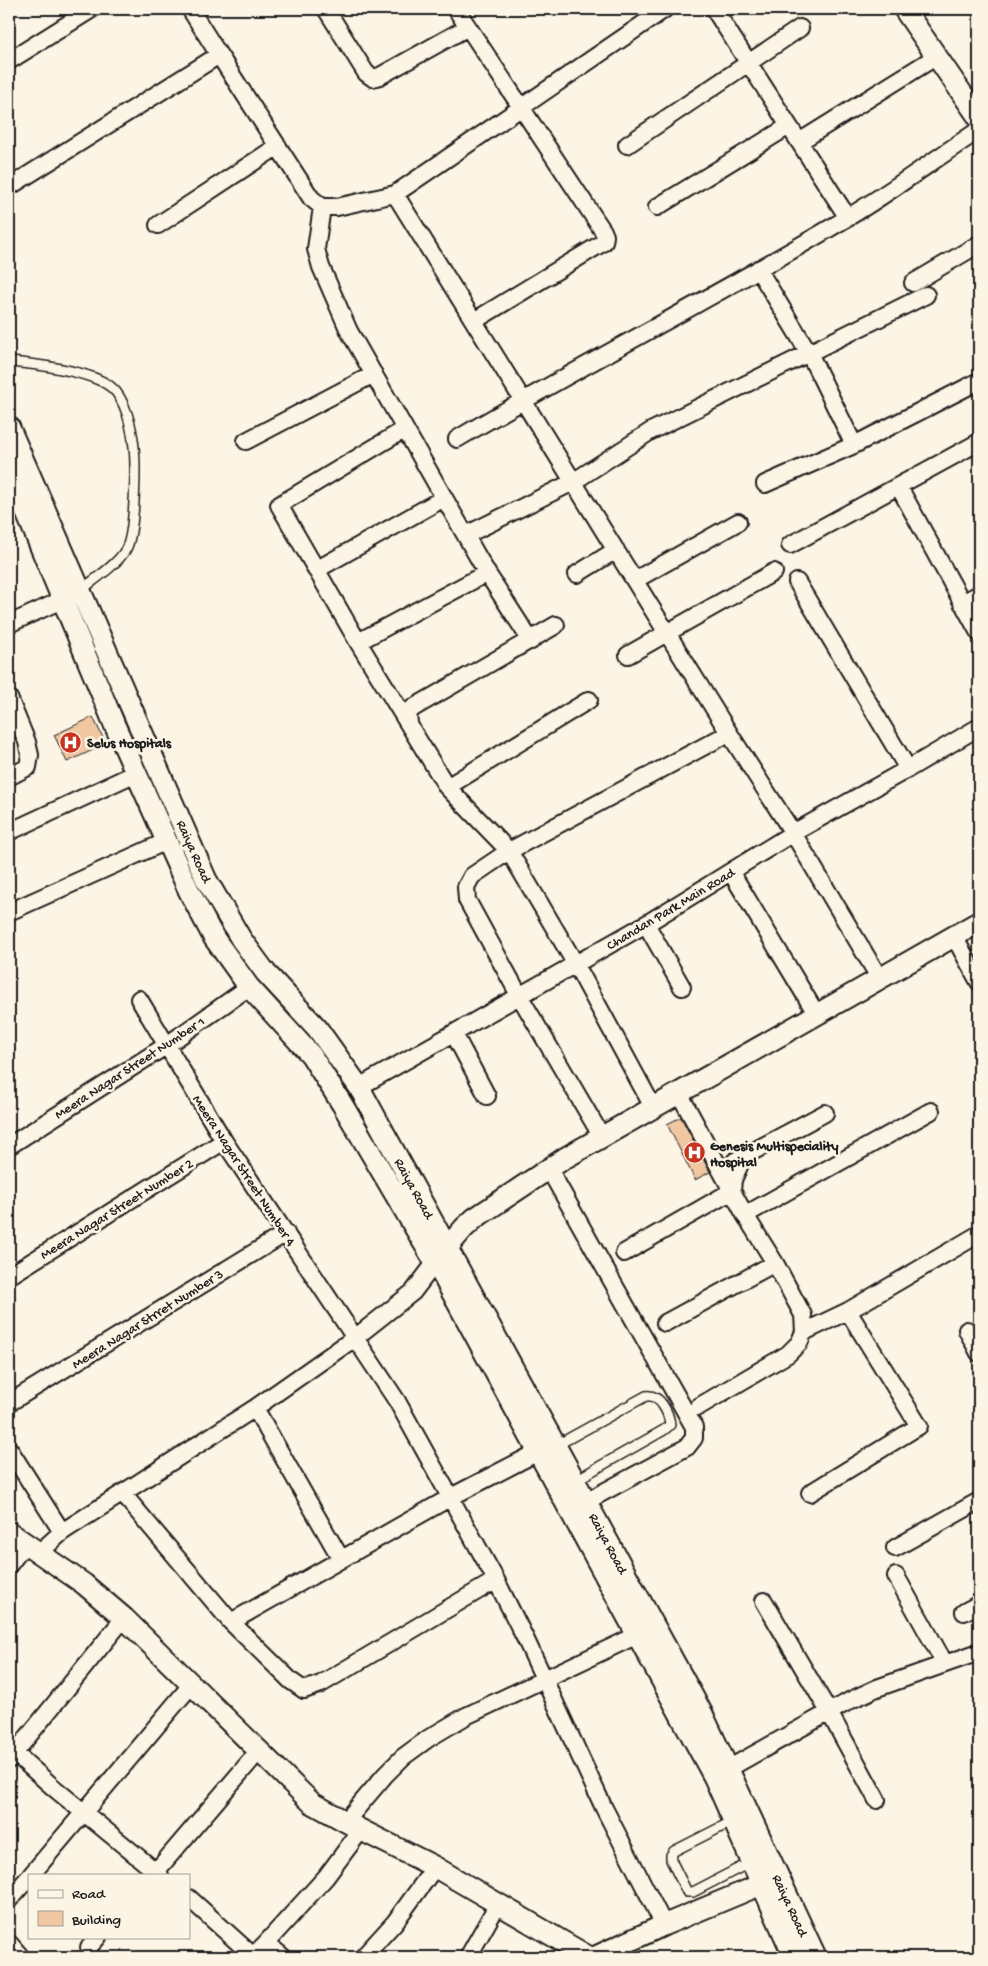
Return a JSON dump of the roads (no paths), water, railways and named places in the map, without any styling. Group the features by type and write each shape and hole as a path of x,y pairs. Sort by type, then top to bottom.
{"street":[{"path":"9,61 92,9"},
{"path":"190,9 312,198 322,207 337,206 395,194 665,9"},
{"path":"326,9 366,73 373,78 468,28"},
{"path":"456,9 605,236 604,242 474,321"},
{"path":"714,9 848,218"},
{"path":"904,9 979,118"},
{"path":"627,145 800,28"},
{"path":"9,186 219,55"},
{"path":"799,142 937,56"},
{"path":"657,207 789,126"},
{"path":"457,439 522,400 633,341 848,218 979,130"},
{"path":"158,225 278,146"},
{"path":"395,194 793,833 880,980"},
{"path":"322,207 316,249 321,267 349,331 487,573 531,641"},
{"path":"914,283 979,244"},
{"path":"758,269 809,353 854,445"},
{"path":"466,536 573,482 651,431 926,295"},
{"path":"246,441 374,374"},
{"path":"765,484 854,445 979,380"},
{"name":"Raiya Road","path":"9,427 206,879 241,938 266,973 317,1028 359,1087 576,1480 645,1631"},
{"path":"405,429 280,505 358,642 447,787 509,851 575,963 653,1107"},
{"path":"790,545 979,442"},
{"name":"Raiya Road","path":"9,471 136,773 189,891 214,938 249,987 311,1055 347,1112 435,1263 538,1452 645,1631 702,1713 721,1773 733,1821 751,1862 770,1881 794,1957"},
{"path":"899,487 979,633"},
{"path":"316,570 444,498"},
{"path":"635,580 738,522"},
{"path":"577,574 616,550"},
{"path":"628,655 774,572"},
{"path":"358,642 487,573"},
{"path":"797,582 908,770"},
{"path":"9,624 81,590"},
{"path":"962,603 979,594"},
{"path":"409,723 408,714 413,708 556,625"},
{"path":"9,698 27,742 30,755 28,767 9,777"},
{"path":"447,787 589,700"},
{"name":"Chandan Park Main Road","path":"359,1087 646,924 793,833 908,770 979,727"},
{"path":"602,1137 519,996 467,900 466,887 472,876 509,851 729,733"},
{"path":"9,832 136,773"},
{"path":"9,912 167,841"},
{"path":"730,872 817,1015"},
{"path":"9,1565 24,1543 62,1532 254,1408 356,1337 413,1292 447,1246 475,1218 549,1169 653,1107 880,980 979,922"},
{"path":"646,924 682,987"},
{"path":"954,936 979,982"},
{"path":"249,987 266,973"},
{"name":"Meera Nagar Street Number 1","path":"9,1146 168,1045 249,987"},
{"name":"Meera Nagar Street Number 4","path":"139,999 224,1140 397,1401 496,1580 604,1808 664,1925"},
{"path":"454,1034 486,1096"},
{"path":"639,1081 676,1095 775,1263 803,1315 804,1332 799,1343 788,1354 698,1407"},
{"path":"745,1215 931,1110"},
{"path":"720,1168 825,1112"},
{"name":"Meera Nagar Street Number 2","path":"9,1276 224,1140"},
{"path":"732,1191 733,1180 744,1156"},
{"path":"549,1169 694,1427 694,1438 688,1447 587,1501"},
{"path":"624,1253 732,1191"},
{"name":"Meera Nagar Strret Number 3","path":"9,1403 286,1233"},
{"path":"804,1332 848,1311 979,1234"},
{"path":"665,1323 775,1263"},
{"path":"810,1493 919,1426 848,1311"},
{"path":"968,1330 979,1353"},
{"path":"254,1408 341,1559"},
{"path":"9,1449 62,1532"},
{"path":"231,1622 451,1497 538,1452"},
{"path":"123,1494 231,1622 291,1681 304,1690 321,1684 496,1580"},
{"path":"895,1548 979,1501"},
{"path":"24,1543 84,1584 124,1618 258,1752 312,1802 354,1826 435,1867 590,1957"},
{"path":"896,1576 945,1664"},
{"path":"764,1600 877,1800"},
{"path":"964,1612 979,1604"},
{"path":"124,1618 11,1753 156,1874 258,1752"},
{"path":"190,1899 252,1957 326,1877 384,1776 403,1756 466,1716 645,1631"},
{"path":"721,1773 829,1712 877,1688 979,1652"},
{"path":"32,1874 192,1684"},
{"name":"Raiya Road","path":"721,1773 770,1881 816,1957"},
{"path":"363,1957 395,1922 435,1867"},
{"path":"9,1900 28,1878"},
{"path":"596,1957 664,1925 770,1881"},
{"path":"468,1957 498,1904"},
{"path":"266,1943 283,1957"},
{"path":"9,1944 21,1957"}],"lane":[{"path":"9,362 87,374 102,381 114,389 122,402 128,420 134,447 132,532 127,548 122,556 81,590"},
{"path":"557,1445 646,1396 657,1398 670,1419 670,1425 664,1430 576,1480"},
{"path":"733,1821 674,1851 670,1855 671,1860 688,1892 693,1892 751,1862"}],"place":[{"name":"Selus Hospitals","path":"71,742"},
{"name":"Genesis Multispeciality Hospital","path":"694,1153"}]}
